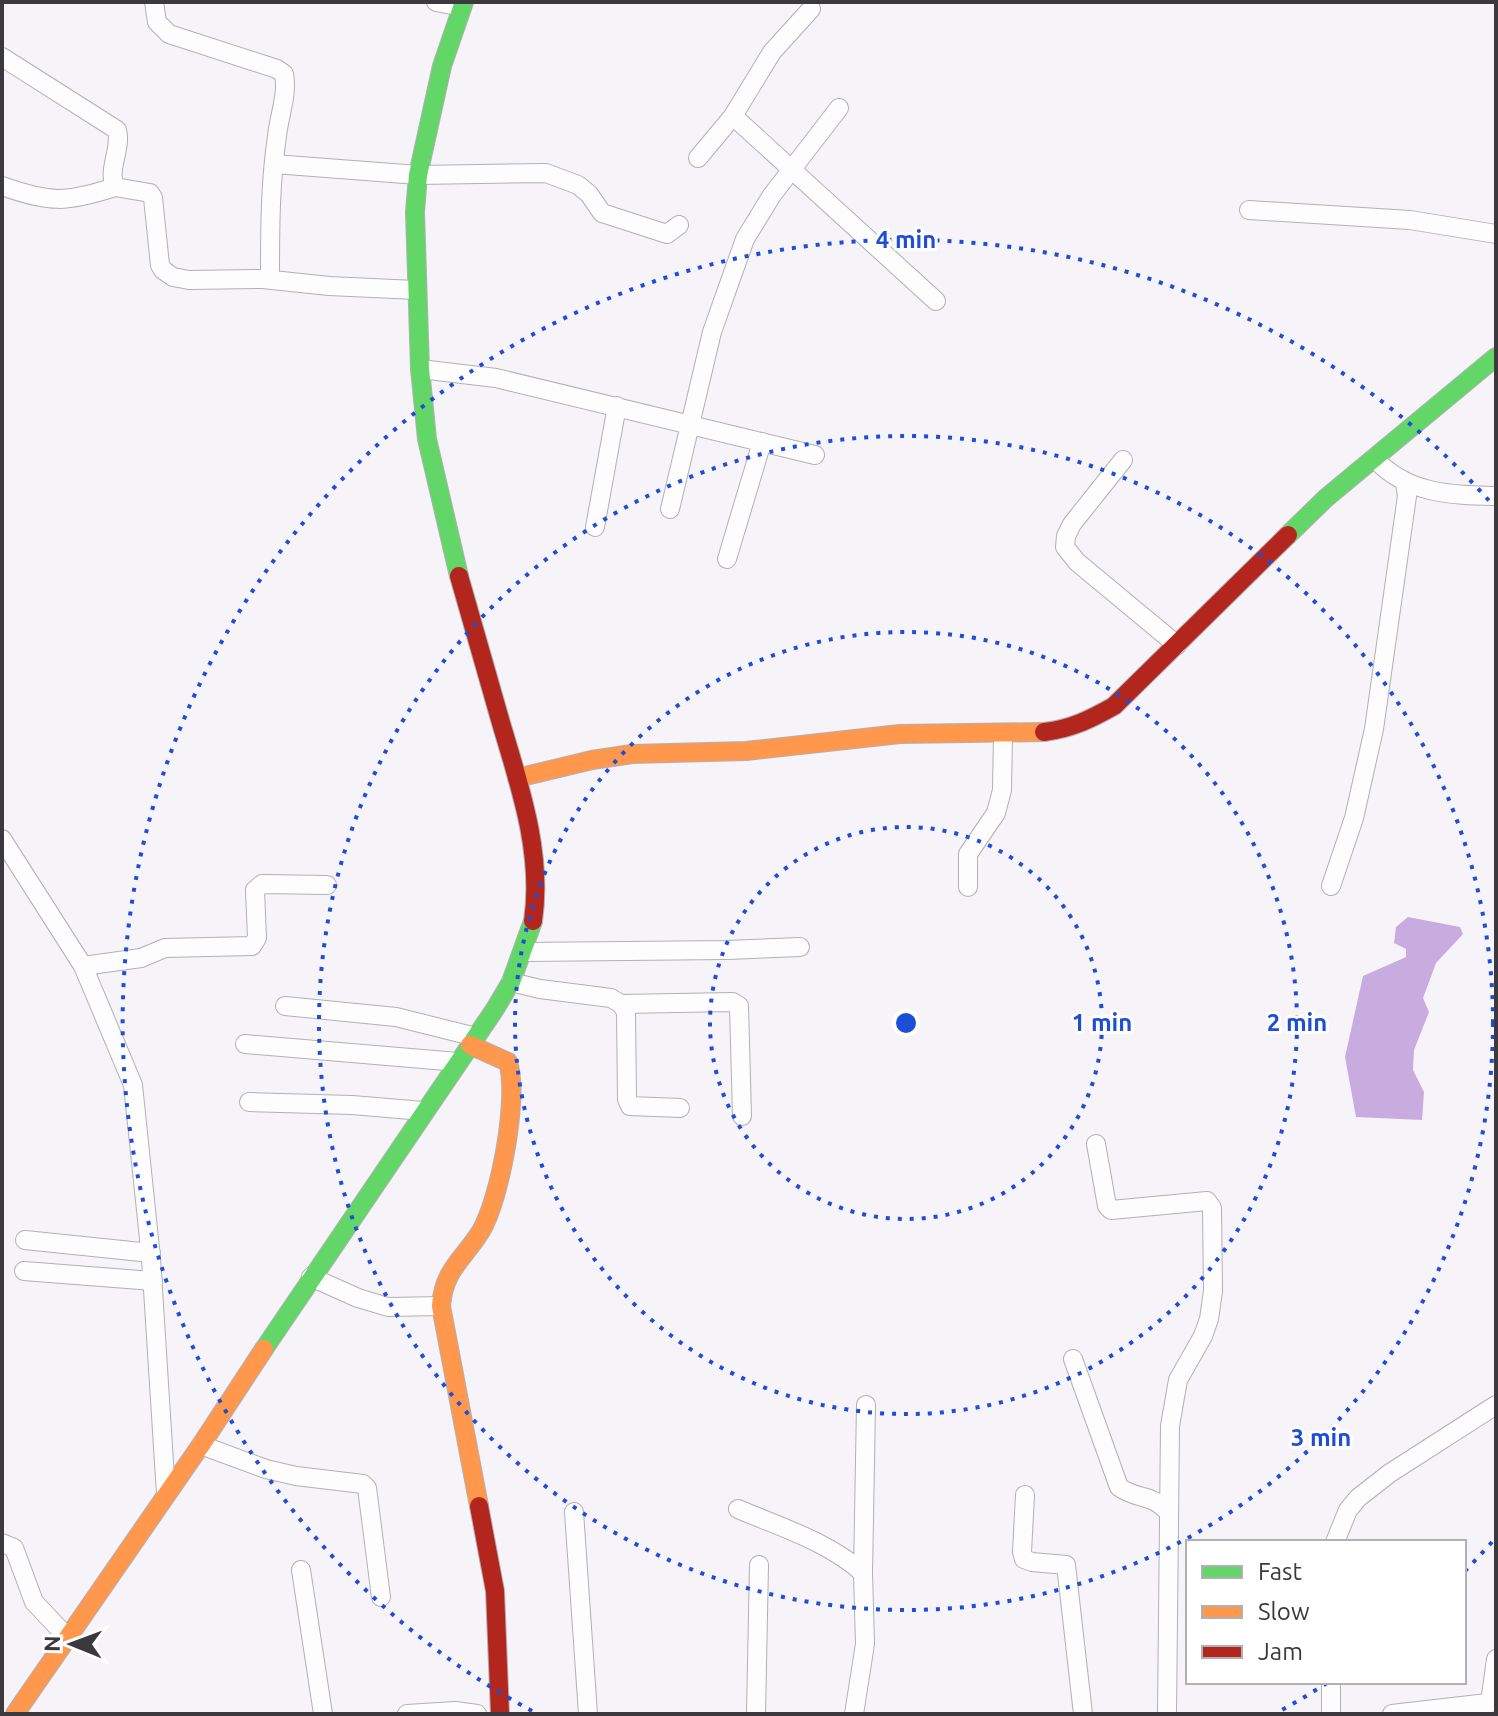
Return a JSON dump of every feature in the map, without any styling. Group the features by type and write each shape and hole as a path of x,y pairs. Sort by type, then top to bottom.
{"street":[{"path":"154,2 157,22 169,34 282,71 285,90 274,164 270,279"},
{"path":"15,1714 69,1639 473,1041 511,982 531,931 536,900 533,846 517,778 456,566 427,439 416,290 418,175 442,66 463,5 436,2"},
{"path":"698,158 733,116 772,52 811,9"},
{"path":"2,57 117,130 118,145 112,180 115,187"},
{"path":"670,509 712,332 732,269 745,239 791,170 839,108"},
{"path":"733,116 936,301"},
{"path":"274,164 418,175 546,173 578,185 589,194 602,213 611,217 667,234 679,225"},
{"path":"2,186 47,200 71,200 115,187 150,193 160,265 173,277 189,280 270,279 329,286 416,290"},
{"path":"1249,210 1410,220 1496,234"},
{"path":"517,778 632,754 746,751 900,734 1030,734 1063,730 1088,721 1114,706 1326,498 1496,357"},
{"path":"420,369 496,378 815,455"},
{"path":"595,527 617,406"},
{"path":"727,559 762,442"},
{"path":"1374,458 1387,472 1405,483 1428,491 1496,496"},
{"path":"1123,460 1072,524 1065,547 1077,562 1177,645"},
{"path":"1331,886 1354,818 1374,729 1407,496 1405,483"},
{"path":"968,887 968,854 996,813 1002,790 1003,734"},
{"path":"2,839 83,966 133,1085 151,1253 166,1494"},
{"path":"83,966 141,958 165,948 252,946 257,938 257,887 262,884 327,885"},
{"path":"524,952 800,947"},
{"path":"511,982 611,998 621,1004 626,1012 627,1099 630,1106 680,1108"},
{"path":"621,1004 733,1002 739,1006 742,1116"},
{"path":"285,1006 396,1017 473,1041 500,1057 511,1068 503,1166 486,1221 446,1274 441,1291 441,1306 495,1591 500,1714"},
{"path":"245,1044 458,1062"},
{"path":"249,1102 423,1111"},
{"path":"1096,1144 1107,1206 1111,1210 1207,1201 1212,1208 1211,1305 1203,1336 1178,1380 1173,1401 1167,1714"},
{"path":"25,1240 151,1253"},
{"path":"24,1271 153,1281"},
{"path":"311,1277 358,1298 388,1307 441,1306"},
{"path":"1073,1359 1119,1487 1127,1493 1151,1498 1169,1513"},
{"path":"854,1714 865,1644 866,1405"},
{"path":"1336,1540 1348,1510 1358,1498 1390,1473 1496,1405"},
{"path":"201,1445 281,1473 363,1484 367,1488 381,1597"},
{"path":"1025,1495 1024,1559 1066,1565 1083,1714"},
{"path":"738,1509 848,1559 863,1573"},
{"path":"574,1512 588,1714"},
{"path":"2,1543 14,1548 34,1602 69,1639"},
{"path":"756,1714 759,1565"},
{"path":"301,1570 323,1714"},
{"path":"1392,1714 1493,1702 1496,1659"},
{"path":"1331,1684 1331,1714"},
{"path":"407,1714 455,1711 477,1714"}],"shaded area":[{"path":"1408,917 1460,927 1463,934 1436,963 1423,998 1429,1012 1414,1050 1413,1070 1424,1092 1422,1120 1356,1117 1345,1057 1363,976 1406,957 1406,949 1394,943 1396,927"}],"traffic: fast":[{"path":"459,576 427,439 420,369 415,212 418,175 442,66 464,2"},
{"path":"1288,535 1326,498 1496,357"},
{"path":"264,1349 495,1009 511,982 533,921"}],"traffic: slow":[{"path":"517,778 632,754 746,751 900,734 1044,732"},
{"path":"470,1045 508,1062 511,1078 506,1148 495,1196 481,1231 450,1274 441,1306 479,1506"},
{"path":"15,1714 264,1349"}],"traffic: jam":[{"path":"1044,732 1080,723 1114,706 1288,535"},
{"path":"459,576 528,821 535,871 533,921"},
{"path":"479,1506 495,1591 500,1714"}]}
